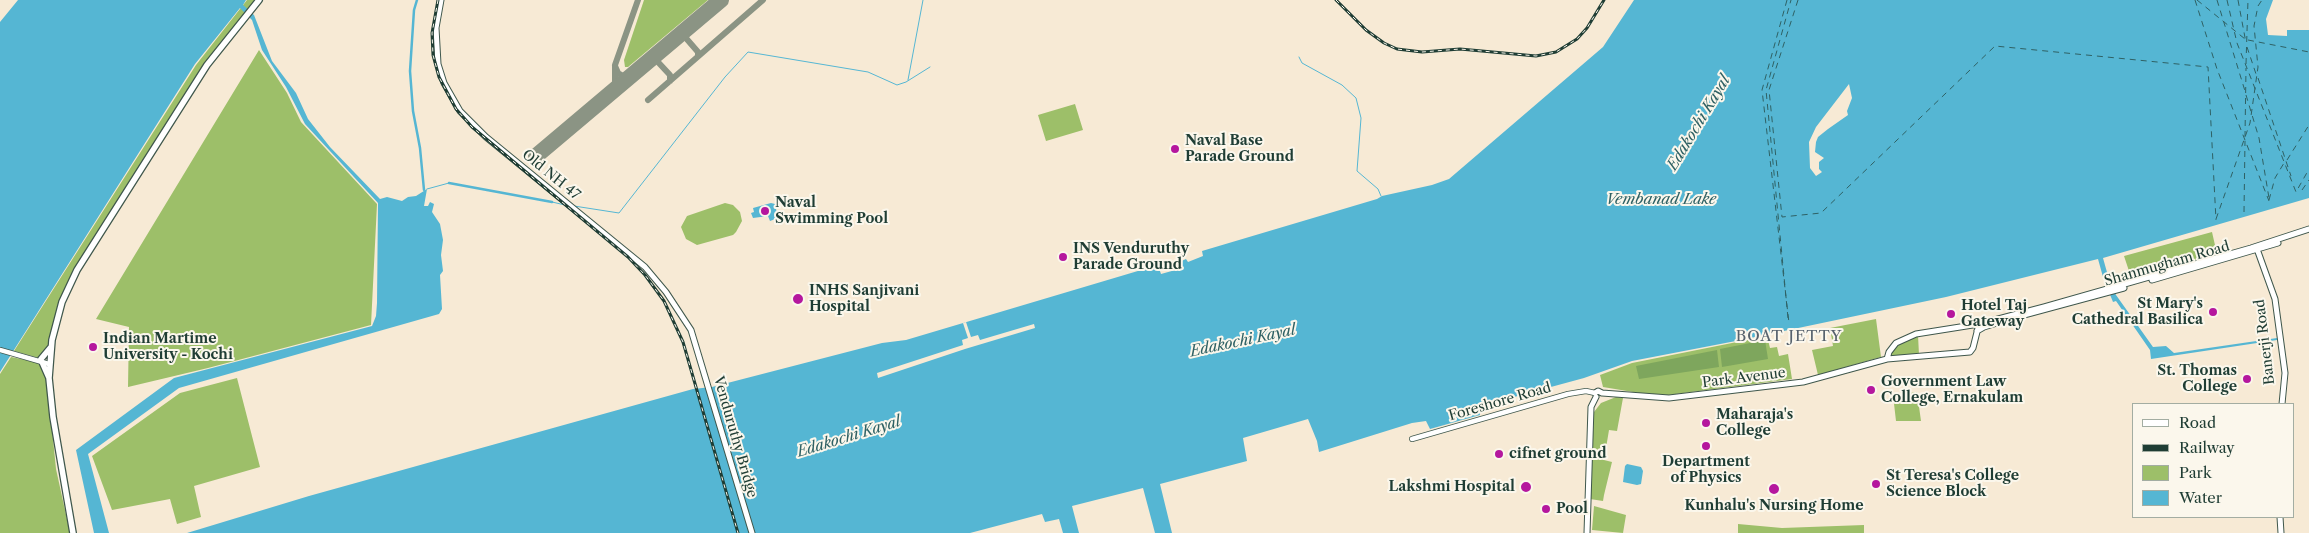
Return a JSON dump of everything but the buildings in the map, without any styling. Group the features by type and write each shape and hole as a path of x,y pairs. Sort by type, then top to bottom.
{"highway":[{"path":"73,533 53,416 49,378 51,347 62,302 77,270 201,74 259,0"},
{"path":"49,378 40,360 51,347"}],"main road":[{"name":"Old NH 47","path":"441,0 436,28 438,64 444,83 460,111 486,137 645,267 666,292 691,330 697,347"},
{"name":"Shanmugham Road","path":"1887,359 1892,347 1908,336 1980,326 2204,264 2304,233"},
{"name":"Banerji Road","path":"2254,249 2275,299 2283,373 2281,403"},
{"path":"1887,359 1970,352 1980,326"},
{"name":"Venduruthy Bridge","path":"697,347 752,533"},
{"path":"0,350 50,362"},
{"name":"Park Avenue","path":"1598,394 1666,398 1712,394 1803,382 1887,359"},
{"name":"Foreshore Road","path":"1412,439 1568,394 1586,391 1598,394"},
{"path":"1587,533 1591,407 1598,394"},
{"path":"2278,518 2279,533"}],"green space":[{"path":"247,0 257,0 233,29 74,272 47,349 39,358 14,351 196,65"},
{"path":"644,0 708,0 628,67 625,67 624,60"},
{"path":"259,50 287,93 301,122 377,204 371,325 128,387 129,327 96,319"},
{"path":"1075,104 1083,130 1046,141 1038,115"},
{"path":"725,203 733,205 740,212 742,221 733,235 697,245 686,239 681,227 687,216"},
{"path":"2212,232 2217,254 2131,277 2124,256"},
{"path":"1876,319 1881,357 1818,375 1812,350 1833,346 1830,328"},
{"path":"1918,335 1919,355 1891,357 1899,343"},
{"path":"1767,336 1770,348 1777,347 1779,356 1788,354 1792,379 1668,395 1639,393 1603,387 1600,375 1632,363"},
{"path":"1765,340 1768,359 1722,367 1720,349"},
{"path":"1717,350 1719,367 1639,379 1636,366"},
{"path":"11,357 36,362 44,369 47,379 56,469 70,533 0,533 0,374"},
{"path":"237,378 260,467 194,486 201,517 177,524 170,499 112,510 92,456 180,393"},
{"path":"1917,392 1921,421 1896,421 1893,395"},
{"path":"1616,397 1623,398 1617,431 1609,430 1604,460 1612,462 1603,501 1590,499 1594,412 1601,403"},
{"path":"1594,506 1626,515 1623,533 1592,530"},
{"path":"1738,524 1782,528 1864,525 1864,533 1738,533"}],"water":[{"path":"18,0 246,0 243,5 254,15 272,61 296,93 308,119 330,147 380,199 387,197 402,201 408,197 416,196 427,189 424,206 428,206 430,202 434,204 432,212 440,224 443,240 441,255 443,271 440,275 442,309 439,314 179,388 88,454 109,533 94,533 76,450 174,378 372,326 376,316 377,303 378,203 305,124 286,87 262,50 252,20 240,8 195,64 0,372 0,22"},
{"name":"Vembanad Lake","path":"1634,0 2273,0 2266,19 2268,35 2287,36 2287,30 2309,30 2309,198 2103,258 2110,283 2116,295 2153,347 2166,346 2174,353 2277,338 2277,340 2151,359 2150,350 2116,301 2113,302 2098,259 1946,297 1632,361 1584,378 1492,403 1479,409 1480,415 1430,429 1426,421 1412,423 1319,452 1317,441 1308,419 1243,438 1247,461 1160,484 1172,533 1155,533 1143,488 1072,506 1079,533 1063,533 1059,519 1045,522 1042,514 970,533 187,533 309,496 693,389 712,387 882,343 906,340 1158,265 1161,274 1179,269 1177,263 1186,259 1188,262 1203,256 1202,251 1382,196 1432,185 1449,179 1603,47","holes":["1849,84 1852,98 1847,111 1848,115 1818,137 1815,152 1824,158 1819,162 1819,169 1822,172 1816,176 1810,168 1809,142 1816,127"]},
{"name":"Naval Swimming Pool","path":"771,203 775,204 778,218 770,221 768,216 753,218 751,213 754,212 753,208"},
{"path":"1627,464 1641,467 1643,471 1641,484 1623,482 1625,466"}],"pier":[{"path":"966,322 971,337 978,335 980,340 1034,324 1035,328 878,378 877,373 963,345 962,340 968,338 963,323"}],"waterway":[{"path":"417,0 414,10 410,71 413,111 420,148 424,190"},
{"path":"908,80 923,0"},
{"path":"574,206 619,213 725,77 748,52 868,72 897,85 906,82 930,67"},
{"path":"1299,57 1302,63 1342,85 1356,98 1361,118 1357,171 1378,189 1381,196"},
{"path":"427,189 449,183"},
{"path":"449,183 552,202"},
{"path":"552,202 565,205"}],"ferry route":[{"path":"1787,0 1762,90 1789,323"},
{"path":"1788,318 1766,90 1791,0"},
{"path":"1798,0 1769,90 1782,217 1821,213 1995,46 2208,67 2216,220"},
{"path":"2195,0 2217,69 2269,201"},
{"path":"2197,0 2245,39"},
{"path":"2217,0 2245,91"},
{"path":"2227,0 2237,43 2296,192 2309,169"},
{"path":"2238,0 2246,43"},
{"path":"2246,64 2248,0"},
{"path":"2216,219 2250,123 2258,67 2254,26 2258,6 2262,0"},
{"path":"2248,40 2309,52"},
{"path":"2247,47 2256,74"},
{"path":"2245,137 2246,68"},
{"path":"2258,78 2291,176"},
{"path":"2246,95 2259,138 2269,198"},
{"path":"2287,160 2309,125"},
{"path":"2244,212 2245,141"},
{"path":"2269,200 2275,178 2284,163"},
{"path":"2302,190 2309,180"}],"taxiway":[{"path":"607,96 615,86 615,65 638,0"},
{"path":"648,100 763,0"},
{"path":"679,35 685,37 698,52 698,56"},
{"path":"651,59 657,61 670,75 670,81"},
{"path":"615,66 618,73 623,76 635,73"}],"runway":[{"path":"536,156 721,0"}],"railway":[{"path":"438,0 432,33 433,55 439,77 456,109 472,127 628,257 645,275 664,301 683,342 738,533"},
{"path":"1336,0 1366,30 1384,43 1397,49 1422,52 1460,49 1536,56 1556,52 1577,39 1587,28 1604,0"}],"place":[{"name":"Naval Base Parade Ground","path":"1175,149"},
{"name":"Naval Swimming Pool","path":"765,211"},
{"name":"INS Venduruthy Parade Ground","path":"1063,257"},
{"name":"INHS Sanjivani Hospital","path":"798,299"},
{"name":"St Mary's Cathedral Basilica","path":"2213,312"},
{"name":"Hotel Taj Gateway","path":"1951,314"},
{"name":"Indian Martime University - Kochi","path":"93,347"},
{"name":"St. Thomas College","path":"2247,379"},
{"name":"Government Law College, Ernakulam","path":"1871,390"},
{"name":"Maharaja's College","path":"1706,423"},
{"name":"Department of Physics","path":"1706,446"},
{"name":"cifnet ground","path":"1499,454"},
{"name":"St Teresa's College Science Block","path":"1876,484"},
{"name":"Lakshmi Hospital","path":"1526,487"},
{"name":"Kunhalu's Nursing Home","path":"1774,489"},
{"name":"Pool","path":"1546,509"}],"district":[{"name":"BOAT JETTY","path":"1789,337"}],"water label":[{"name":"Edakochi Kayal","path":"1699,123"},
{"name":"Edakochi Kayal","path":"1243,341"},
{"name":"Edakochi Kayal","path":"849,437"}]}
